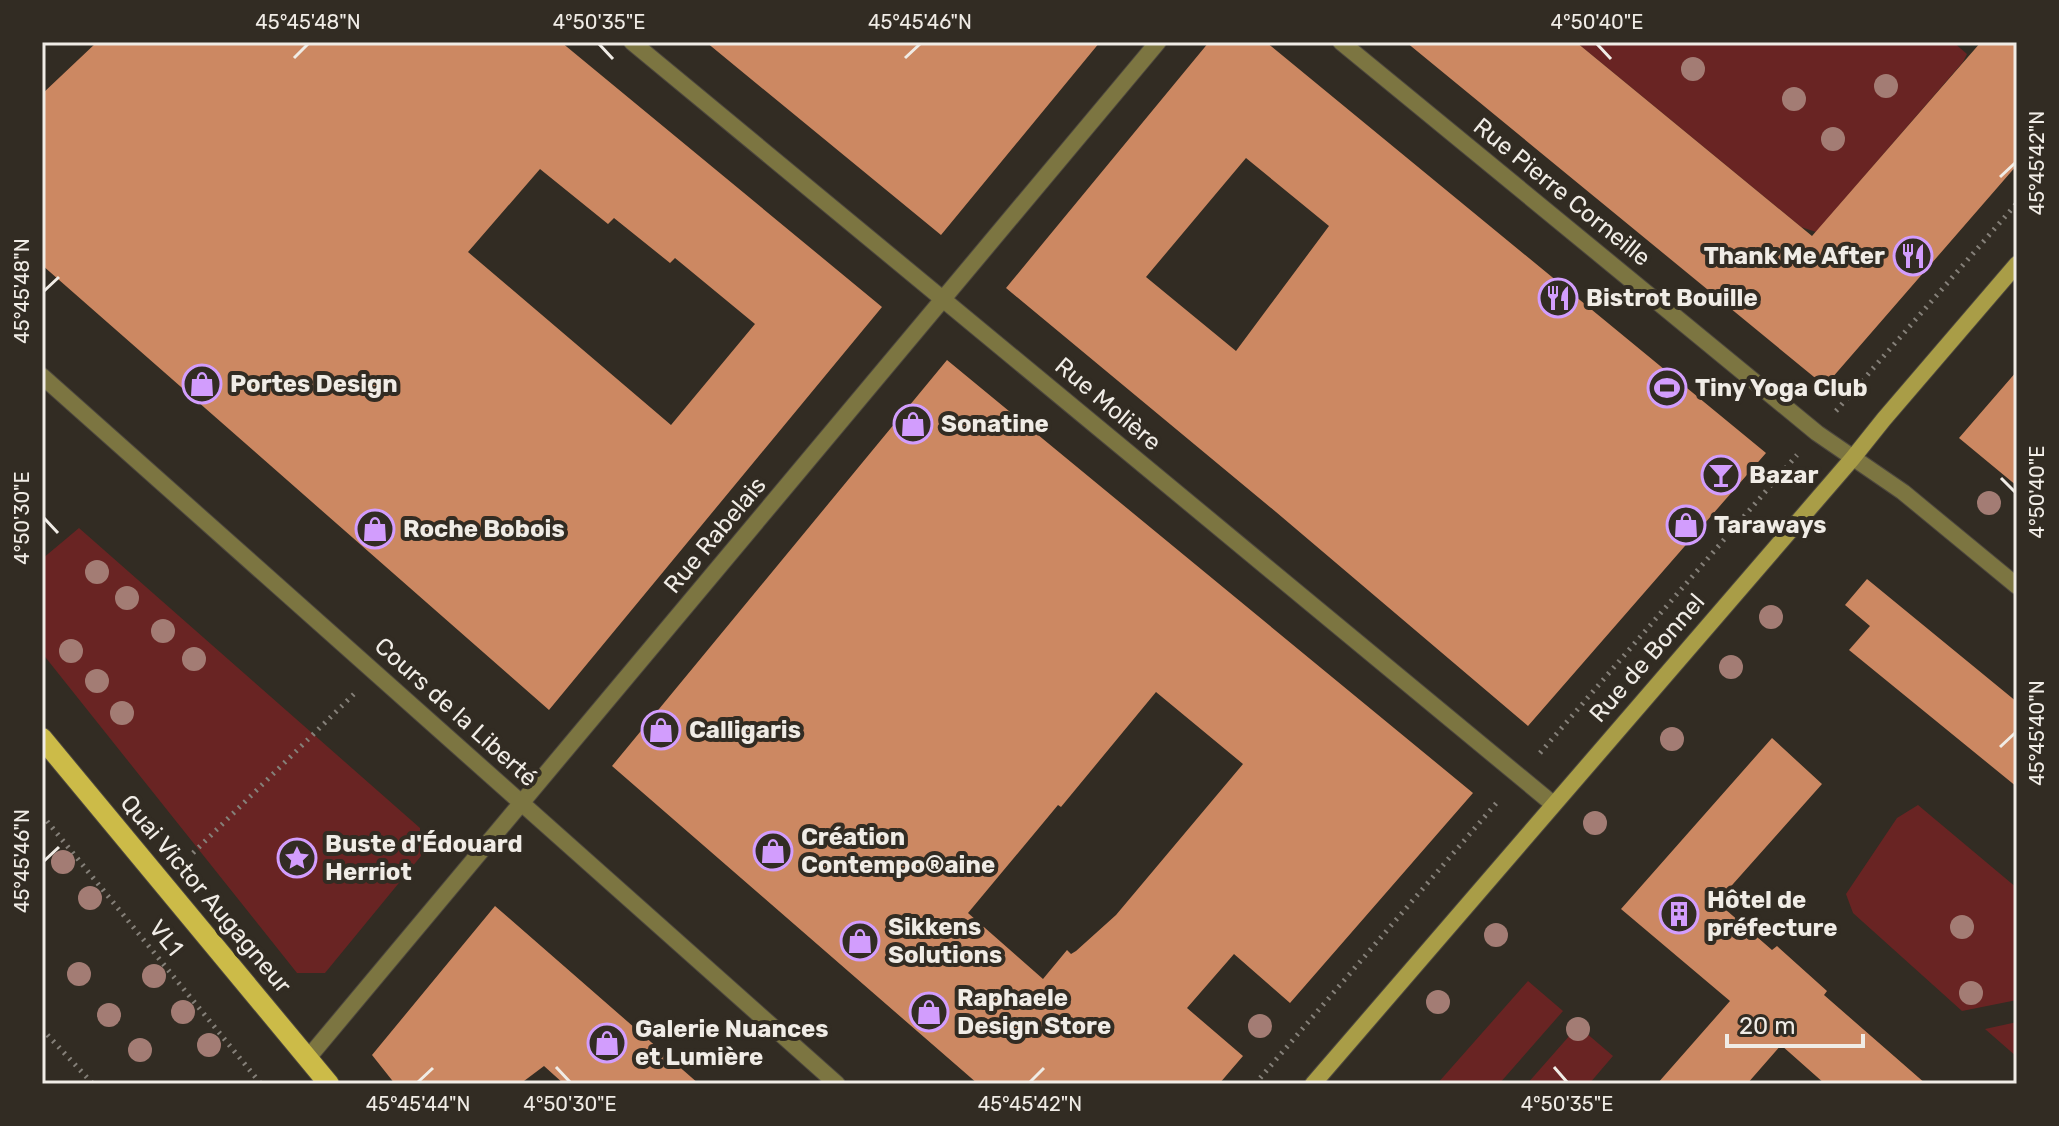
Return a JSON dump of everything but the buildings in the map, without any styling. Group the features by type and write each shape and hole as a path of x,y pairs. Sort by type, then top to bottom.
{"main road":[{"name":"Rue de Bonnel","path":"1313,1084 2017,264"},
{"name":"Quai Victor Augagneur","path":"42,738 329,1084"}],"street":[{"name":"Rue Molière","path":"632,42 1553,804"},
{"name":"Rue Rabelais","path":"308,1058 1158,42"},
{"name":"Rue Pierre Corneille","path":"1341,42 1817,433 1903,492 2017,586"},
{"name":"Cours de la Liberté","path":"42,376 837,1084"}],"path":[{"path":"1255,1084 2017,203"},
{"path":"193,853 328,720"},
{"name":"VL1","path":"42,815 261,1084"},
{"path":"42,1029 93,1084"}],"shaded area":[{"path":"1576,42 1953,42 1967,54 1816,232 1801,227"},
{"path":"79,528 420,828 421,856 325,973 297,973 42,653 42,559"},
{"path":"1918,805 2017,888 2017,1000 1962,1011 1853,913 1846,894 1897,818"},
{"path":"1528,981 1563,1011 1499,1084 1437,1084"},
{"path":"2017,1022 2017,1057 1985,1029"},
{"path":"1578,1026 1613,1056 1589,1084 1527,1084"}],"place":[{"name":"Thank Me After","path":"1913,256"},
{"name":"Bistrot Bouille","path":"1558,298"},
{"name":"Portes Design","path":"202,384"},
{"name":"Tiny Yoga Club","path":"1667,388"},
{"name":"Sonatine","path":"913,424"},
{"name":"Bazar","path":"1721,475"},
{"name":"Taraways","path":"1686,525"},
{"name":"Roche Bobois","path":"375,529"},
{"name":"Calligaris","path":"661,730"},
{"name":"Création Contempo®aine","path":"773,851"},
{"name":"Buste d'Édouard Herriot","path":"297,858"},
{"name":"Hôtel de préfecture","path":"1679,914"},
{"name":"Sikkens Solutions","path":"860,941"},
{"name":"Raphaele Design Store","path":"929,1012"},
{"name":"Galerie Nuances et Lumière","path":"607,1043"}]}
